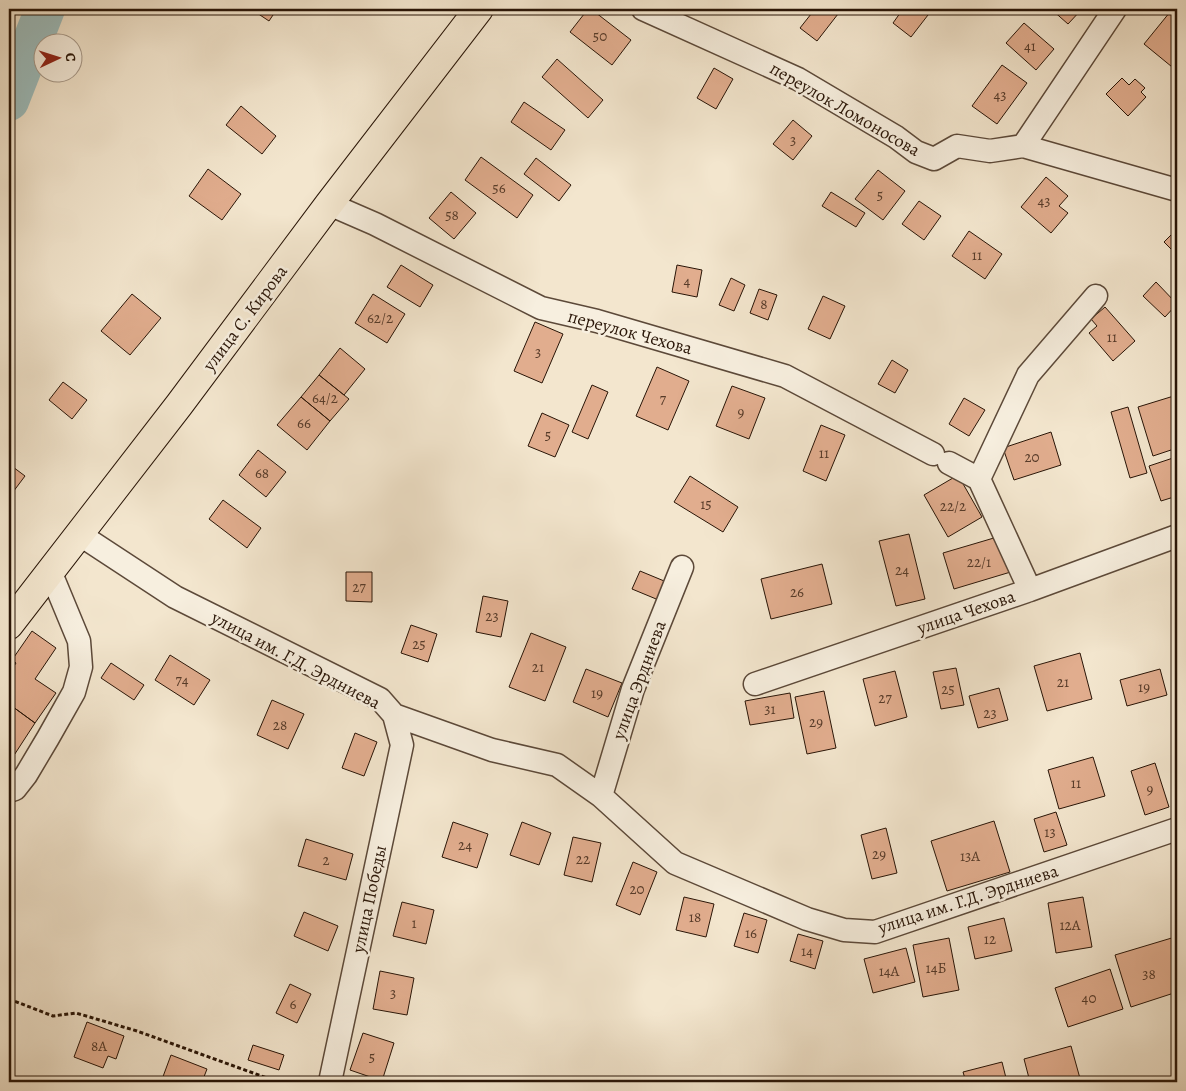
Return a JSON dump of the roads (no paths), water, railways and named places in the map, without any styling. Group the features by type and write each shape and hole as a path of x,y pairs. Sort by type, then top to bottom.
{"main road":[{"name":"улица С. Кирова","path":"9,625 180,405 329,204 479,9"}],"street":[{"name":"переулок Ломоносова","path":"643,9 798,79 896,137 916,152 934,159 957,146 990,151 1023,146"},
{"path":"1115,9 1023,146 1177,190"},
{"name":"переулок Чехова","path":"329,204 375,224 541,308 597,321 785,376 980,479"},
{"path":"1030,590 980,479 1028,375 1096,296"},
{"name":"улица им. Г.Д. Эрдниева","path":"79,534 175,597 380,699 394,715 492,750 557,764 601,796 675,863 807,919 844,930 875,932 1177,829"},
{"name":"улица Чехова","path":"754,684 1030,590 1177,536"},
{"name":"улица Эрдниева","path":"601,796 633,689 682,567"},
{"path":"9,791 15,788 26,775 48,738 74,692 81,666 79,642 50,571"},
{"name":"улица Победы","path":"330,1082 402,745 394,715"}],"waterway":[{"path":"9,101 45,9"}]}
